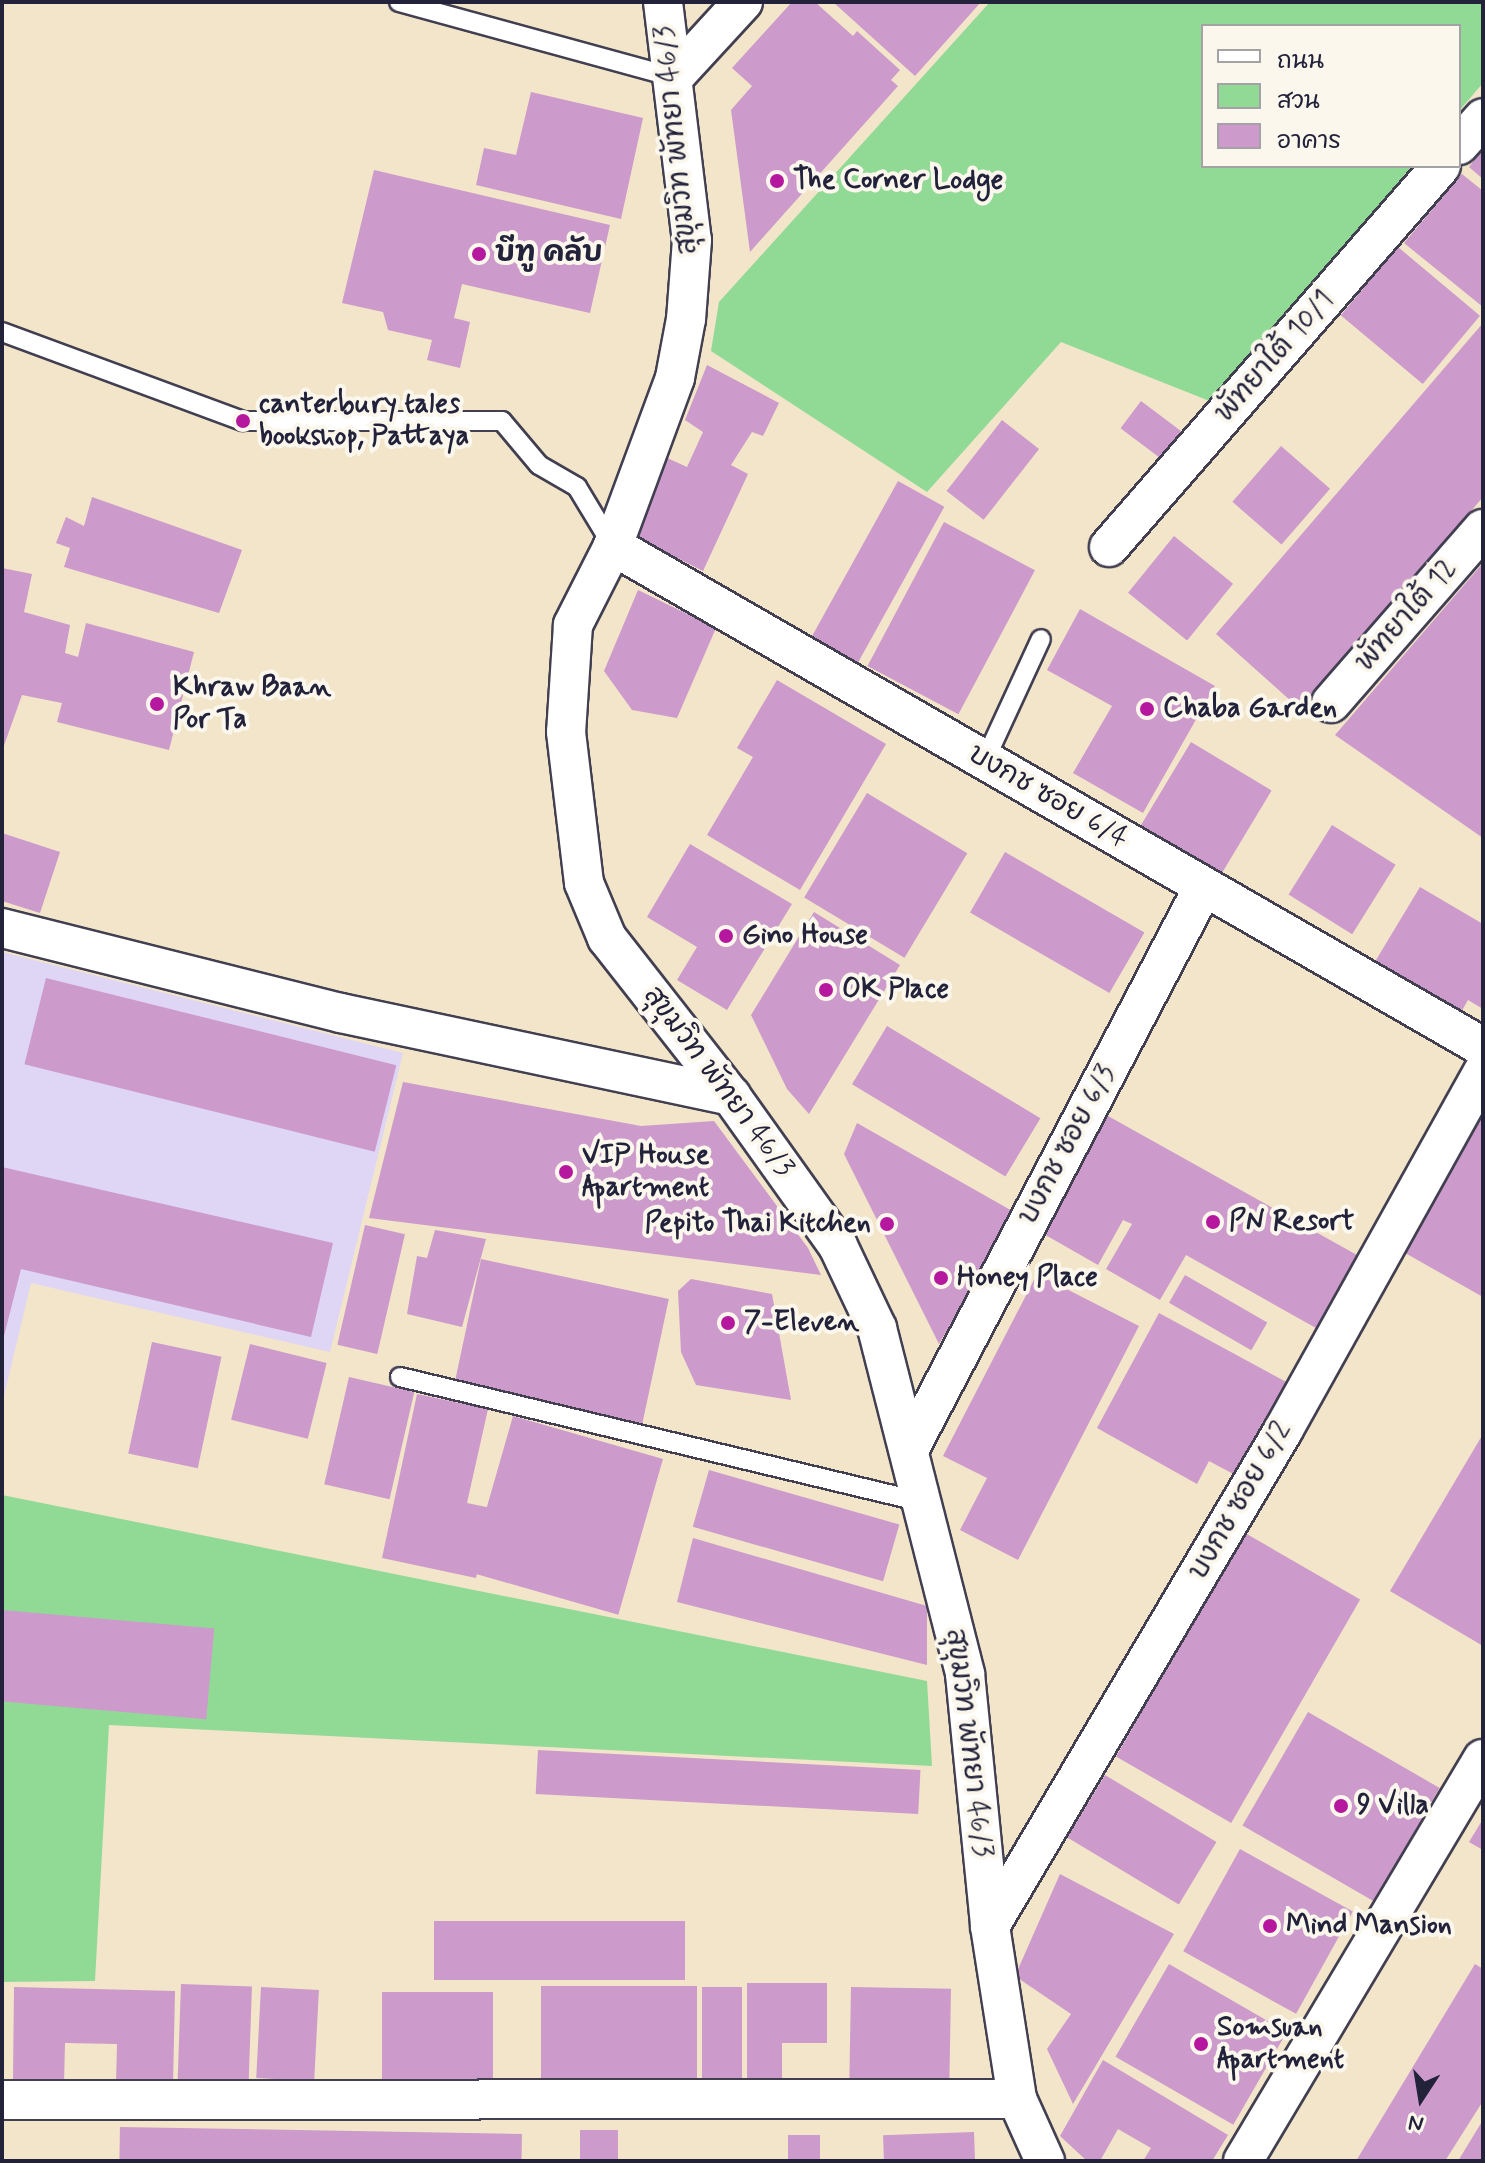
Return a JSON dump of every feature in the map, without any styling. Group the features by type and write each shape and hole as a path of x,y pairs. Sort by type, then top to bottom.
{"street":[{"name":"สุขุมวิท พัทยา 46/3","path":"663,2 692,240 686,319 675,378 613,546 573,625 566,732 584,883 607,938 731,1096 838,1246 877,1328 911,1446 965,1674 990,1926 1017,2099 1045,2161"},
{"path":"674,77 743,2"},
{"path":"1461,143 1483,118"},
{"name":"พัทยาใต้ 10/1","path":"1109,547 1439,168"},
{"name":"พัทยาใต้ 12","path":"1331,703 1483,529"},
{"name":"บงกช ซอย 6/4","path":"613,546 1483,1047"},
{"name":"บงกช ซอย 6/3","path":"911,1446 1203,888"},
{"path":"2,928 341,1013 731,1096"},
{"name":"บงกช ซอย 6/2","path":"990,1926 1284,1429 1483,1071"},
{"path":"1243,2161 1483,1759"},
{"path":"2,2100 1017,2099"}],"lane":[{"path":"399,2 674,77"},
{"path":"2,332 243,421 502,421 539,465 577,487 613,546"},
{"path":"985,760 1041,639"},
{"path":"400,1377 924,1502"}],"shaded area":[{"path":"2,952 403,1053 330,1352 31,1283 2,1404"}],"green space":[{"path":"990,2 1483,2 1483,83 1461,109 1461,24 1201,24 1201,168 1410,168 1212,402 1061,342 927,492 711,351 719,302"},
{"path":"2,1495 927,1681 932,1766 109,1725 95,1981 2,1982"}],"building":[{"name":"The Corner Lodge","path":"792,2 815,2 853,36 857,31 900,70 891,80 898,86 750,252 731,110 752,86 732,68"},
{"path":"833,2 981,2 915,76"},
{"path":"531,92 643,118 621,219 476,185 484,148 516,155"},
{"path":"1483,149 1483,179 1469,167"},
{"name":"บีทู คลับ","path":"374,170 610,225 590,313 462,284 454,318 470,322 460,368 427,360 432,340 388,330 383,312 342,303"},
{"path":"1462,174 1483,191 1483,307 1404,243"},
{"path":"1398,247 1480,316 1423,384 1341,315"},
{"path":"1483,323 1483,497 1301,710 1216,634"},
{"path":"707,365 779,403 763,436 752,432 731,465 748,474 703,571 638,538 665,457 687,467 703,432 685,420"},
{"path":"1141,401 1181,431 1160,458 1121,428"},
{"path":"1002,420 1039,449 984,520 947,491"},
{"path":"1281,446 1330,489 1282,544 1232,502"},
{"path":"898,481 944,507 857,664 811,638"},
{"path":"92,497 242,550 219,613 64,567 70,548 56,543 66,517 84,526"},
{"path":"944,522 1035,570 958,714 867,666"},
{"path":"1174,536 1233,584 1187,641 1128,593"},
{"path":"1483,563 1483,838 1335,735"},
{"path":"2,568 32,574 24,612 70,625 65,653 78,657 86,623 194,652 169,750 57,722 62,703 22,695 2,751"},
{"path":"638,590 716,628 677,718 632,710 604,671"},
{"path":"1080,609 1215,686 1143,813 1073,773 1112,706 1047,670"},
{"path":"777,680 886,744 800,890 707,835 753,757 737,748"},
{"path":"1191,742 1272,790 1221,875 1140,827"},
{"path":"867,793 967,853 904,958 804,898"},
{"path":"1332,825 1396,865 1352,934 1289,895"},
{"path":"2,833 60,852 40,913 2,901"},
{"name":"Gino House","path":"690,844 792,904 727,1010 677,980 697,947 647,917"},
{"path":"1005,852 1144,932 1109,993 970,913"},
{"path":"1420,887 1483,924 1483,1009 1468,1000 1459,1016 1373,965"},
{"name":"OK Place","path":"814,912 900,965 809,1114 787,1089 751,1015"},
{"path":"46,978 396,1065 375,1152 24,1064"},
{"path":"887,1026 1040,1118 1005,1176 852,1084"},
{"name":"VIP House Apartment","path":"403,1082 641,1126 714,1121 808,1248 821,1275 369,1218"},
{"path":"1483,1100 1483,1297 1398,1249"},
{"name":"PN Resort","path":"1108,1116 1357,1255 1316,1328 1186,1255 1160,1300 1106,1269 1132,1224 1123,1220 1098,1265 1042,1233"},
{"name":"Honey Place","path":"857,1123 1014,1212 939,1344 844,1154"},
{"path":"2,1167 333,1243 311,1337 21,1269 2,1344"},
{"path":"365,1225 405,1234 377,1354 337,1345"},
{"path":"435,1230 486,1239 462,1327 407,1314 417,1256 427,1258"},
{"path":"481,1259 669,1299 642,1423 455,1383"},
{"path":"1037,1274 1139,1326 1018,1560 960,1530 987,1478 943,1456"},
{"path":"1185,1275 1267,1322 1251,1350 1169,1303"},
{"name":"7-Eleven","path":"691,1279 772,1294 791,1400 696,1385 681,1352 678,1291"},
{"path":"1159,1313 1290,1384 1239,1477 1209,1461 1197,1484 1097,1428"},
{"path":"152,1342 221,1357 198,1468 128,1454"},
{"path":"250,1344 327,1363 308,1439 231,1420"},
{"path":"349,1377 414,1392 390,1499 324,1484"},
{"path":"417,1394 488,1409 467,1503 491,1508 476,1578 382,1558"},
{"path":"513,1416 663,1459 618,1615 468,1572"},
{"path":"1483,1434 1483,1646 1390,1591"},
{"path":"709,1470 899,1525 883,1581 693,1527"},
{"path":"1245,1533 1360,1600 1231,1823 1116,1756"},
{"path":"693,1538 927,1606 927,1665 677,1602"},
{"path":"2,1610 214,1629 206,1719 2,1701"},
{"name":"9 Villa","path":"1308,1712 1440,1788 1374,1901 1242,1825"},
{"path":"538,1750 920,1770 918,1814 536,1794"},
{"path":"1105,1775 1216,1842 1179,1905 1067,1838"},
{"path":"1483,1819 1483,1850 1469,1842"},
{"name":"Mind Mansion","path":"1240,1849 1353,1912 1296,2014 1183,1951"},
{"path":"1060,1874 1174,1934 1073,2104 1047,2049 1071,2014 1015,1976"},
{"path":"434,1921 685,1921 685,1980 434,1980"},
{"name":"Somsuan Apartment","path":"1169,1964 1287,2032 1233,2125 1116,2057"},
{"path":"1475,1964 1483,1969 1483,2101 1445,2161 1356,2161"},
{"path":"747,1983 827,1983 827,2043 782,2043 782,2078 747,2078"},
{"path":"181,1984 252,1986 249,2082 178,2080"},
{"path":"541,1986 697,1986 697,2082 541,2082"},
{"path":"14,1987 175,1991 173,2085 116,2084 117,2044 65,2043 64,2083 13,2081"},
{"path":"261,1987 319,1990 314,2081 256,2078"},
{"path":"702,1987 742,1987 742,2082 702,2082"},
{"path":"851,1987 951,1989 949,2081 849,2079"},
{"path":"382,1992 493,1992 493,2084 382,2084"},
{"path":"1103,2060 1228,2135 1212,2161 1143,2161 1151,2148 1118,2129 1100,2161 1087,2161 1060,2136"},
{"path":"1483,2120 1483,2161 1458,2161"},
{"path":"120,2127 522,2134 521,2161 119,2161"},
{"path":"580,2130 618,2130 618,2161 580,2161"},
{"path":"974,2132 975,2161 884,2161 883,2135"},
{"path":"788,2135 820,2135 820,2161 788,2161"}],"place":[{"name":"The Corner Lodge","path":"777,181"},
{"name":"บีทู คลับ","path":"479,254"},
{"name":"canterbury tales bookshop, Pattaya","path":"243,421"},
{"name":"Khraw Baan Por Ta","path":"157,704"},
{"name":"Chaba Garden","path":"1147,709"},
{"name":"Gino House","path":"726,936"},
{"name":"OK Place","path":"826,990"},
{"name":"VIP House Apartment","path":"566,1172"},
{"name":"PN Resort","path":"1213,1222"},
{"name":"Pepito Thai Kitchen","path":"887,1224"},
{"name":"Honey Place","path":"941,1278"},
{"name":"7-Eleven","path":"728,1323"},
{"name":"9 Villa","path":"1341,1806"},
{"name":"Mind Mansion","path":"1270,1926"},
{"name":"Somsuan Apartment","path":"1201,2044"}]}
